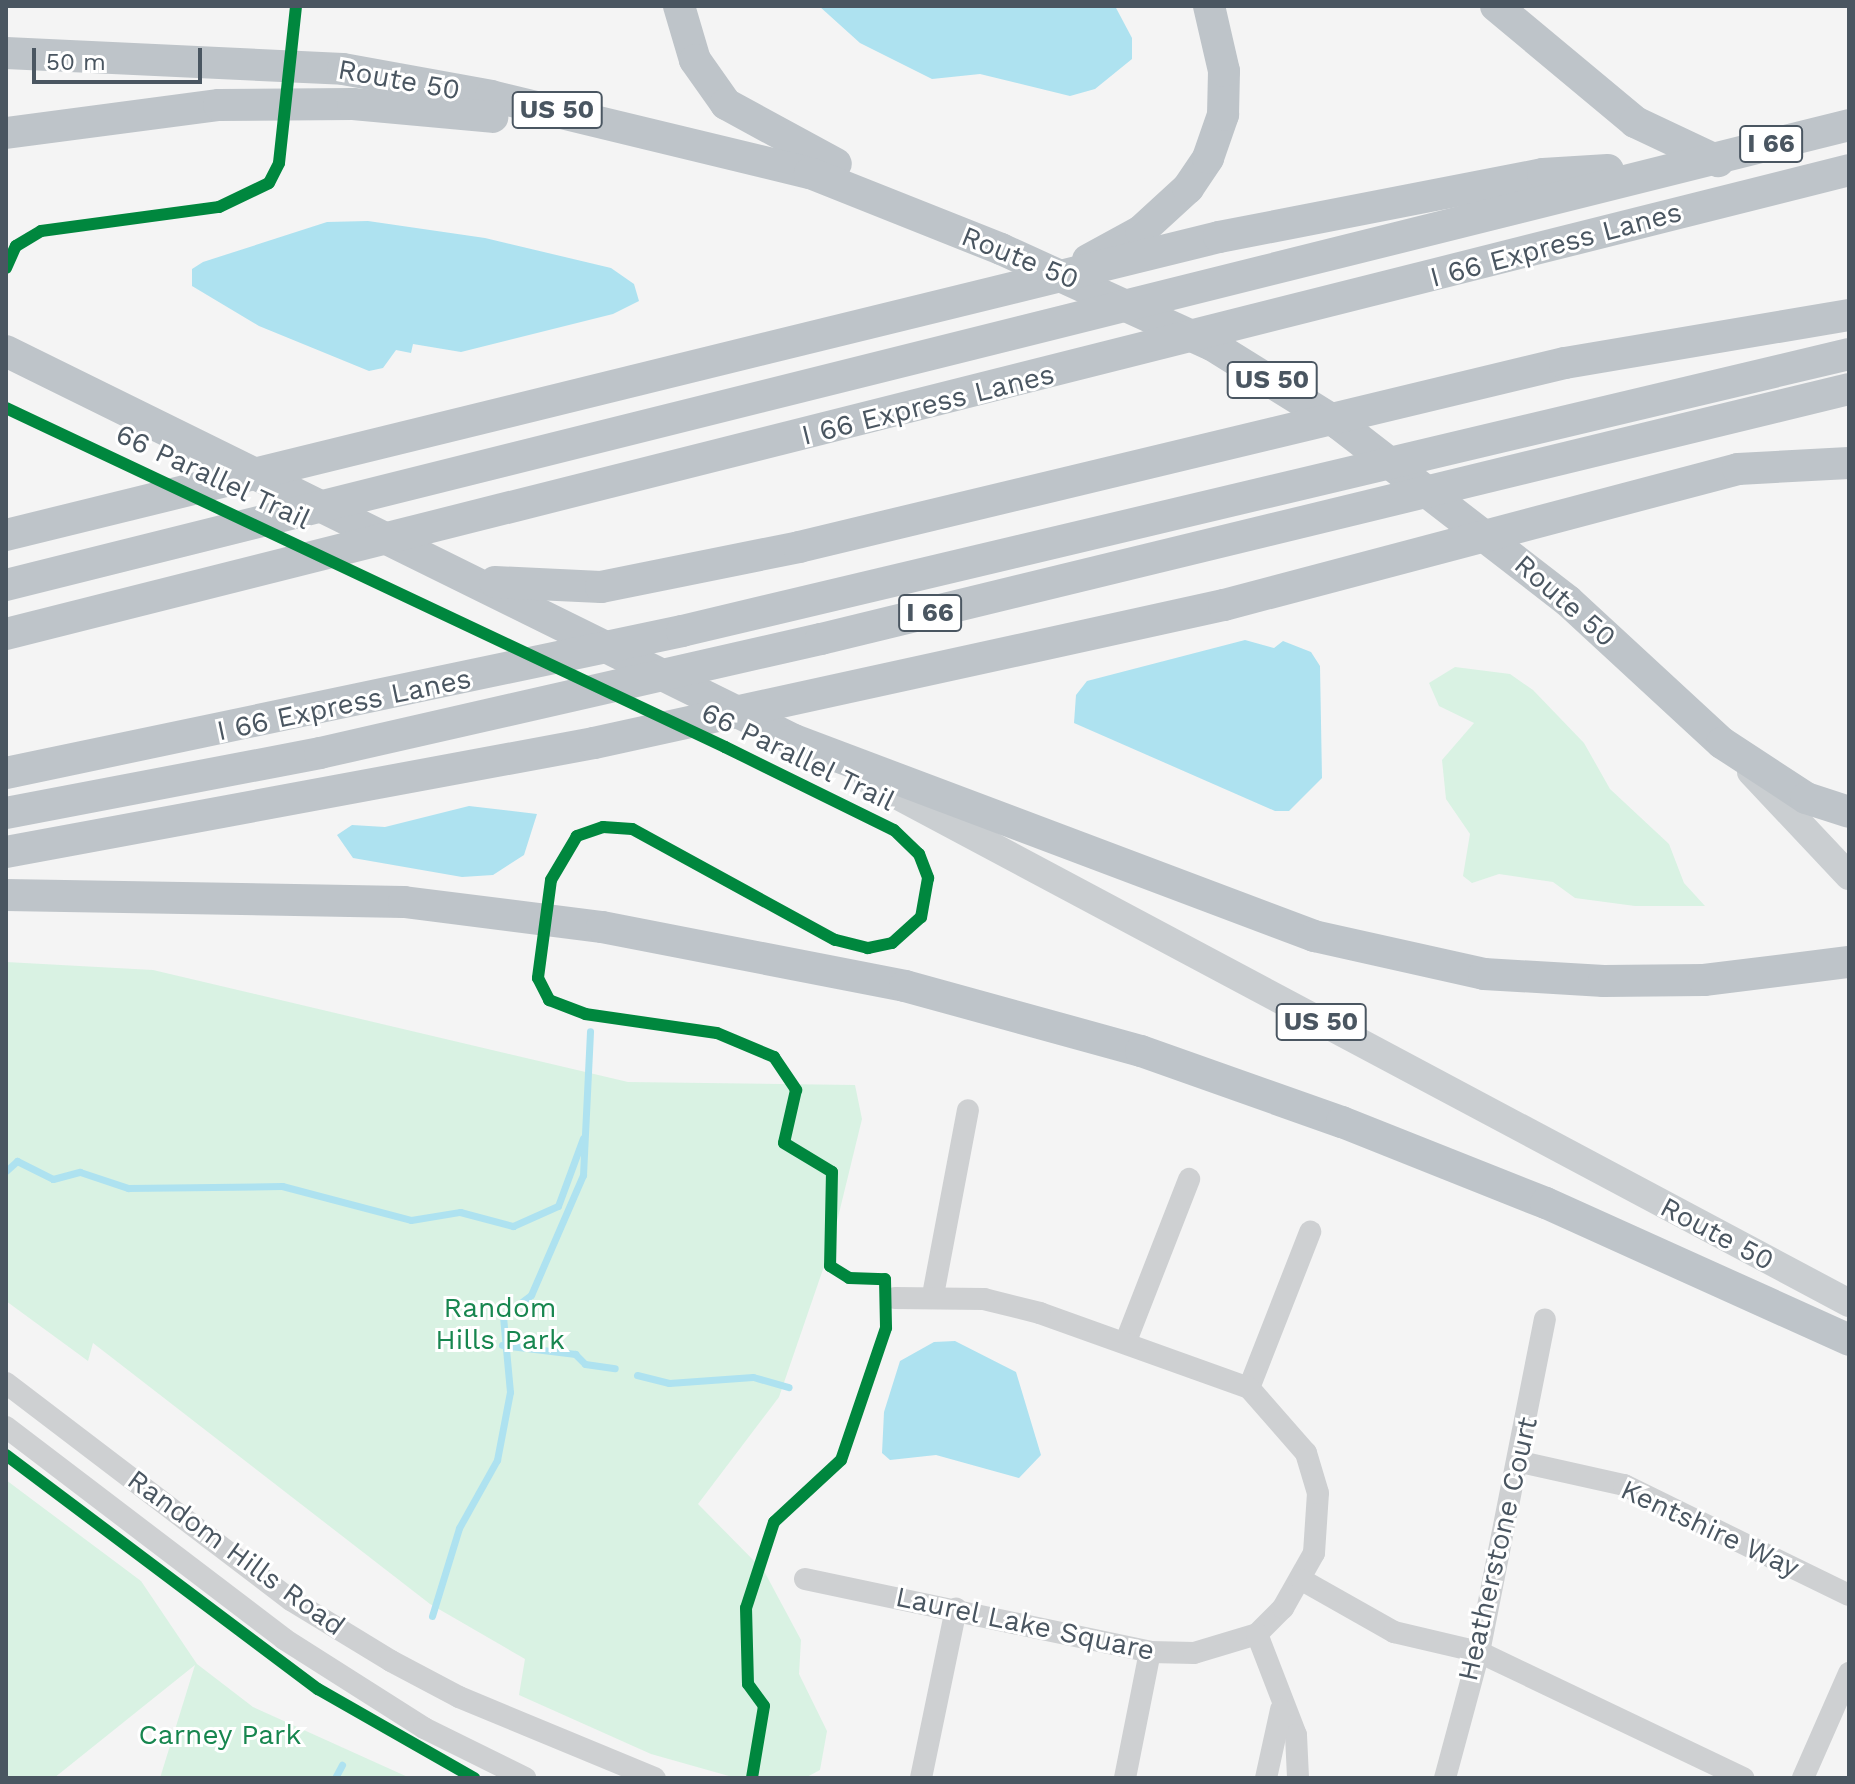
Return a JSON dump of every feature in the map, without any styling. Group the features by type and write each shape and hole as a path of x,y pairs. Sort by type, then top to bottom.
{"highway":[{"path":"679,6 710,86 744,120 1009,244"},
{"path":"1027,289 1141,231 1202,168 1223,115 1224,71 1209,6"},
{"path":"1500,10 1578,80 1662,136 1703,157 1849,190"},
{"name":"Route 50","path":"6,53 343,69 729,151 810,173 1009,244 1265,375 1516,558 1722,743"},
{"path":"6,133 219,105 353,104 729,151"},
{"name":"I 66","path":"6,585 1849,125"},
{"path":"6,535 1382,204 1543,174 1693,164"},
{"name":"I 66 Express Lanes","path":"6,634 1849,170"},
{"path":"444,566 520,587 601,587 799,547 1565,363 1849,315"},
{"name":"Route 50","path":"6,351 196,440 794,740"},
{"name":"I 66 Express Lanes","path":"6,773 697,628 1849,354"},
{"name":"I 66","path":"6,813 320,753 806,643 1849,389"},
{"path":"6,852 594,743 1224,605 1738,469 1849,463"},
{"path":"794,740 1201,898 1409,961 1604,981 1704,980 1849,962"},
{"path":"1722,743 1806,798 1849,812"},
{"path":"6,895 404,902 602,927 905,986 1141,1051 1328,1117 1546,1203 1849,1340"}],"main road":[{"name":"Route 50","path":"794,740 1849,1303"},
{"name":"Route 50","path":"1722,743 1843,870"}],"street":[{"path":"933,1295 968,1110"},
{"path":"1126,1341 1189,1179"},
{"path":"1249,1388 1310,1232"},
{"path":"895,1298 933,1295 984,1299 1126,1341 1249,1388 1306,1453 1318,1493 1319,1529 1302,1580 1257,1634 1281,1710 1296,1735 1298,1778"},
{"name":"Heatherstone Court","path":"1445,1778 1479,1652 1521,1462 1545,1319"},
{"name":"Random Hills Road","path":"6,1383 291,1600 391,1661 459,1697 655,1778"},
{"name":"Random Hills Road","path":"6,1427 284,1639 424,1728 525,1778"},
{"name":"Kentshire Way","path":"1521,1462 1624,1485 1849,1595"},
{"name":"Laurel Lake Square","path":"805,1579 1150,1652 1194,1653 1257,1634"},
{"path":"1302,1580 1394,1632 1479,1652 1743,1778"},
{"path":"921,1778 956,1609"},
{"path":"1125,1778 1150,1652"},
{"path":"1803,1778 1849,1673"},
{"path":"1266,1778 1281,1710"}],"green space":[{"path":"1455,667 1510,674 1533,690 1584,743 1610,789 1669,844 1684,883 1705,906 1635,906 1575,898 1553,882 1499,874 1472,883 1463,876 1470,834 1446,799 1442,760 1474,723 1439,706 1429,683"},
{"name":"Random Hills Park","path":"6,962 153,970 628,1082 855,1085 862,1119 831,1246 779,1397 698,1504 764,1571 801,1640 799,1674 827,1731 820,1770 805,1778 736,1778 651,1754 519,1695 525,1659 430,1604 93,1343 88,1361 6,1301"},
{"name":"Carney Park","path":"6,1480 141,1581 197,1664 253,1707 410,1778 160,1778 195,1665 54,1778 6,1778"}],"water":[{"path":"819,6 1115,6 1132,38 1132,59 1095,89 1070,96 980,74 932,79 860,43"},
{"path":"368,221 485,238 611,268 634,284 639,301 613,314 461,352 413,344 411,353 396,350 383,368 369,371 259,326 192,286 192,269 203,262 327,222"},
{"path":"1245,640 1274,648 1283,641 1311,652 1320,666 1322,778 1289,811 1275,811 1074,723 1076,695 1087,681"},
{"path":"469,806 537,814 524,855 493,875 462,877 353,858 337,835 352,825 385,827"},
{"path":"955,1341 1016,1372 1041,1455 1019,1478 936,1455 890,1460 882,1453 884,1412 900,1361 934,1342"}],"waterway":[{"path":"432,1616 459,1528 497,1460 510,1392 503,1316 531,1295 583,1175 590,1031"},
{"path":"6,1171 17,1161 53,1179 80,1172 128,1188 282,1186 411,1220 460,1212 513,1226 558,1206 583,1138"},
{"path":"502,1345 575,1354 585,1364 615,1368"},
{"path":"637,1375 669,1383 753,1377 789,1387"},
{"path":"335,1778 342,1765"}],"cycle path":[{"path":"6,268 16,246 41,231 219,207 269,183 279,163 296,6"},
{"name":"66 Parallel Trail","path":"6,408 725,747 894,830 919,854 928,878 921,917 892,943 868,948 835,940 632,829 603,827 577,836 551,880 538,978 549,1000 585,1014 717,1033 774,1057 796,1090 784,1143 832,1172 830,1266 849,1278 885,1279 886,1328 841,1460 774,1522 746,1608 748,1684 764,1706 752,1778"},
{"path":"6,1455 318,1689 474,1778"}]}
